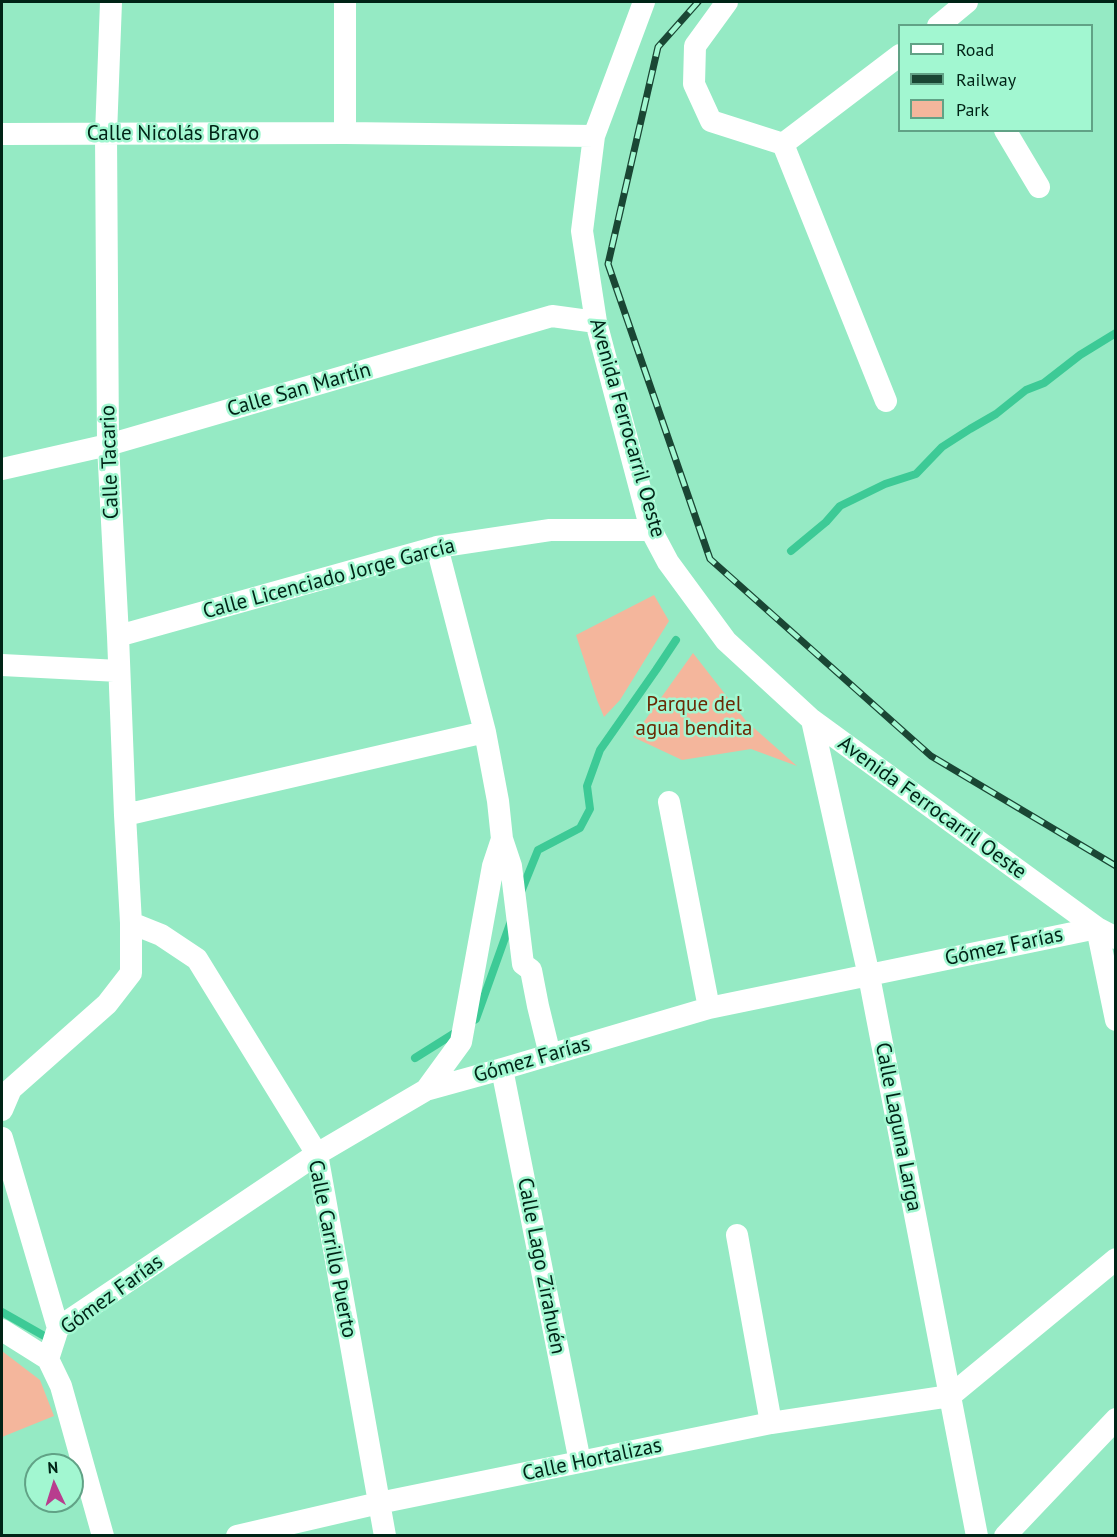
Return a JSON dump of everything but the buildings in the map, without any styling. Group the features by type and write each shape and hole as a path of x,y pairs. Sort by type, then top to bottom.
{"street":[{"name":"Calle Tacario","path":"2,1110 11,1089 107,1004 131,972 131,922 108,445 106,134 111,2"},
{"path":"345,2 345,133"},
{"name":"Avenida Ferrocarril Oeste","path":"644,2 594,136 582,231 596,322 651,530 668,562 726,641 812,720 1106,933"},
{"path":"727,2 695,46 694,84 711,121 783,144"},
{"path":"940,24 967,2"},
{"path":"783,144 898,57"},
{"path":"1006,132 1039,187"},
{"name":"Calle Nicolás Bravo","path":"2,134 345,133 594,136"},
{"path":"783,144 886,401"},
{"name":"Calle San Martín","path":"2,469 108,445 552,316 596,322"},
{"name":"Calle Licenciado Jorge García","path":"118,636 437,547 550,530 651,530"},
{"path":"437,547 485,732 498,801 502,866 523,964 531,970 550,1055"},
{"path":"2,665 119,671"},
{"name":"Calle Laguna Larga","path":"812,720 869,976 977,1536"},
{"path":"125,815 485,732"},
{"path":"669,802 709,1008"},
{"path":"426,1090 461,1042 502,866"},
{"name":"Calle Carrillo Puerto","path":"131,922 161,935 197,959 317,1155 385,1536"},
{"path":"1106,933 1116,1020"},
{"name":"Gómez Farías","path":"48,1359 58,1328 317,1155 426,1090 502,1070 709,1008 1106,933"},
{"name":"Calle Lago Zirahuén","path":"502,1070 580,1462"},
{"path":"2,1138 58,1328"},
{"path":"736,1235 771,1423"},
{"path":"950,1396 1116,1259"},
{"path":"2,1330 48,1359 61,1386 103,1536"},
{"name":"Calle Hortalizas","path":"237,1536 379,1503 771,1423 950,1396"},
{"path":"1005,1536 1116,1419"}],"green space":[{"path":"654,595 669,621 620,700 604,717 576,635"},
{"name":"Parque del agua bendita","path":"693,653 746,721 797,766 751,749 682,760 633,737"},
{"path":"2,1351 40,1380 54,1416 2,1437"}],"waterway":[{"path":"791,551 826,522 840,506 885,484 916,474 942,447 996,414 1026,390 1044,383 1080,355 1116,333"},
{"path":"521,892 538,850 580,828 590,809 587,786 600,750 676,640"},
{"path":"471,1022 476,1019 511,921"},
{"path":"415,1058 458,1031"},
{"path":"2,1312 46,1337"}],"railway":[{"path":"698,2 658,47 608,264 710,559 931,756 1116,866"}]}
